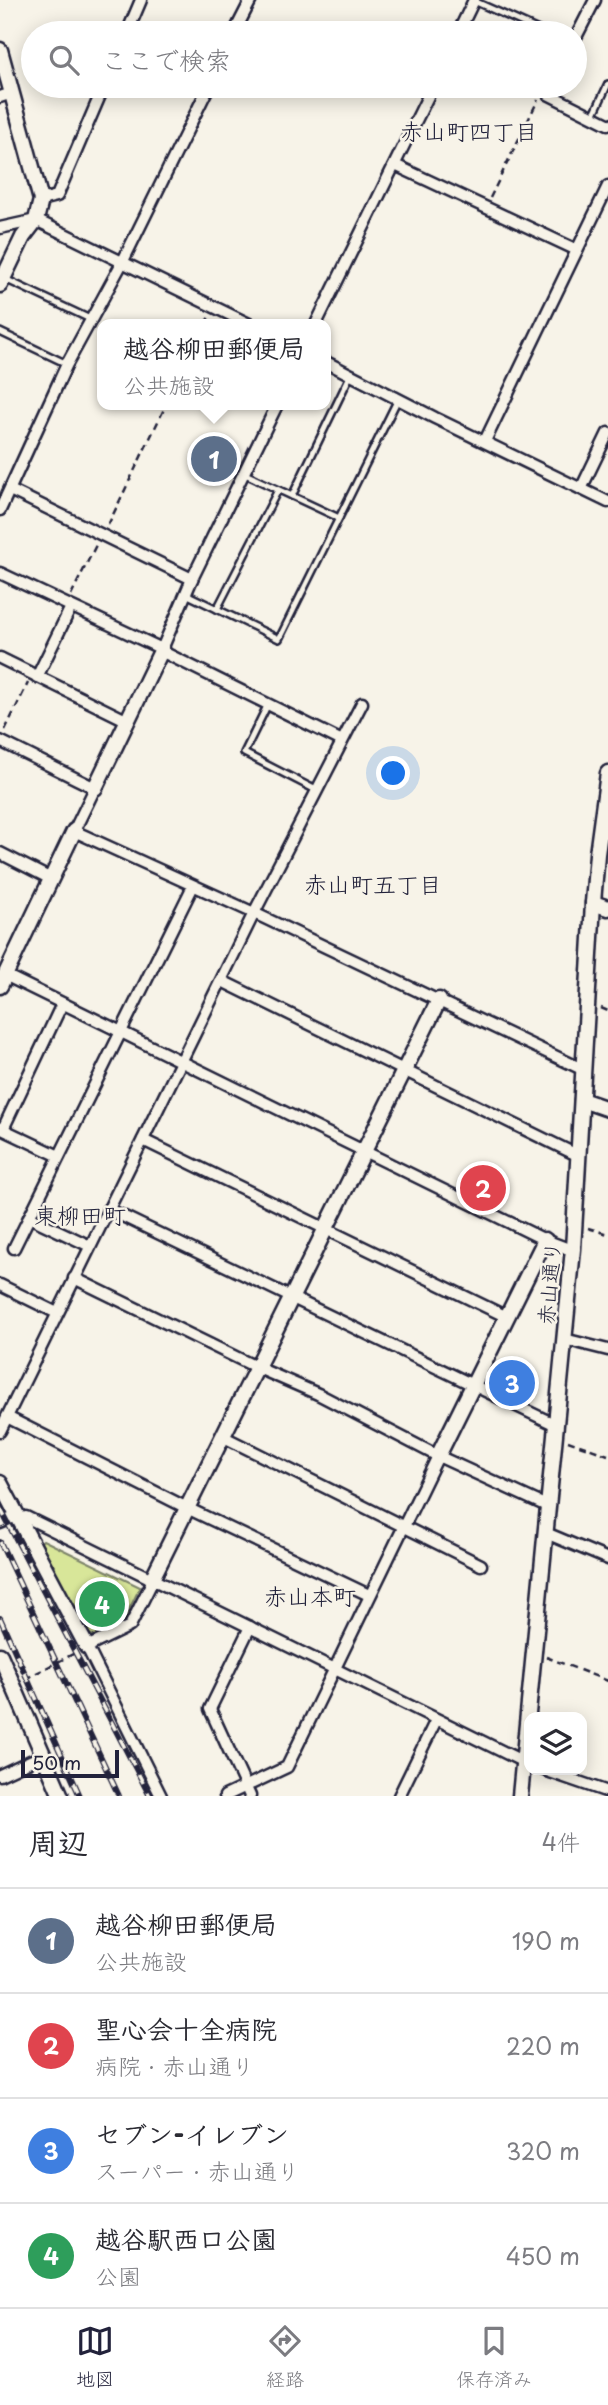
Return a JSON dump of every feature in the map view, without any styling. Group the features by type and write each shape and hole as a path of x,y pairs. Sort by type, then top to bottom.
{"street":[{"path":"132,21 141,0"},
{"path":"240,21 251,0"},
{"path":"463,21 473,0"},
{"path":"584,21 595,0"},
{"path":"0,50 6,95 41,200 36,220 23,237 2,282"},
{"path":"41,200 57,196 99,98"},
{"path":"0,510 6,491 67,364 122,263 203,98"},
{"path":"318,319 427,98"},
{"path":"556,98 608,124"},
{"path":"395,165 577,250"},
{"path":"485,441 608,186"},
{"path":"0,228 36,220 238,319"},
{"path":"331,364 608,502"},
{"path":"274,410 192,579 128,722 2,978 62,1004 545,1240 573,1249"},
{"path":"581,489 608,433"},
{"path":"6,491 192,579"},
{"path":"0,573 342,741"},
{"path":"35,675 69,606"},
{"path":"0,658 128,722"},
{"path":"0,1431 254,914 362,703"},
{"path":"1,739 95,788"},
{"name":"赤山通り","path":"531,1712 573,1249 597,854 608,773"},
{"path":"74,831 584,1070"},
{"path":"0,853 51,879"},
{"path":"14,1248 193,887"},
{"path":"593,903 608,908"},
{"path":"222,981 579,1156"},
{"path":"87,1647 130,1626 439,1000"},
{"path":"59,1157 1,1128 62,1004"},
{"path":"582,1100 608,1109"},
{"path":"143,1140 507,1317"},
{"path":"108,1209 472,1384 555,1431"},
{"path":"29,1217 90,1246"},
{"path":"225,1796 248,1791 287,1767 472,1384 545,1240"},
{"path":"74,1278 256,1367 318,1394 438,1456 549,1507"},
{"path":"0,1285 57,1313"},
{"path":"564,1339 608,1350"},
{"path":"7,1417 187,1508 369,1595"},
{"path":"222,1436 481,1565"},
{"path":"0,1483 87,1647 161,1796"},
{"path":"0,1523 26,1517 524,1763"},
{"path":"546,1533 608,1559"},
{"path":"248,1791 210,1709 250,1627"},
{"path":"0,1656 61,1796"},
{"path":"399,1796 436,1720"},
{"path":"0,1775 43,1755"},
{"name":"赤山通り","path":"520,1796 525,1775"},
{"path":"558,1775 608,1793"}],"lane":[{"path":"473,0 519,21"},
{"path":"593,116 608,84"},
{"path":"2,282 90,319"},
{"path":"0,332 67,364"},
{"path":"292,496 351,374"},
{"path":"186,594 279,639 398,399"},
{"path":"243,473 339,519"},
{"path":"217,609 278,489"},
{"path":"268,704 244,753 316,790"}],"path":[{"path":"485,208 539,98"},
{"path":"69,606 164,410"},
{"path":"1,739 35,675"},
{"path":"585,1228 608,1234"},
{"path":"555,1431 608,1455"},
{"path":"13,1685 87,1647"},
{"path":"540,1655 608,1681"}],"green space":[{"path":"43,1540 140,1587 124,1620 94,1636 86,1633 40,1543"}],"railway":[{"path":"0,1508 150,1796"},
{"path":"0,1542 119,1796"},
{"path":"0,1618 80,1796"}],"place":[{"name":"越谷柳田郵便局","path":"214,459"},
{"name":"聖心会十全病院","path":"483,1188"},
{"name":"セブン-イレブン","path":"512,1383"},
{"name":"越谷駅西口公園","path":"102,1604"}],"district":[{"name":"赤山町四丁目","path":"469,130"},
{"name":"赤山町五丁目","path":"373,883"},
{"name":"東柳田町","path":"80,1214"},
{"name":"赤山本町","path":"310,1595"}]}
